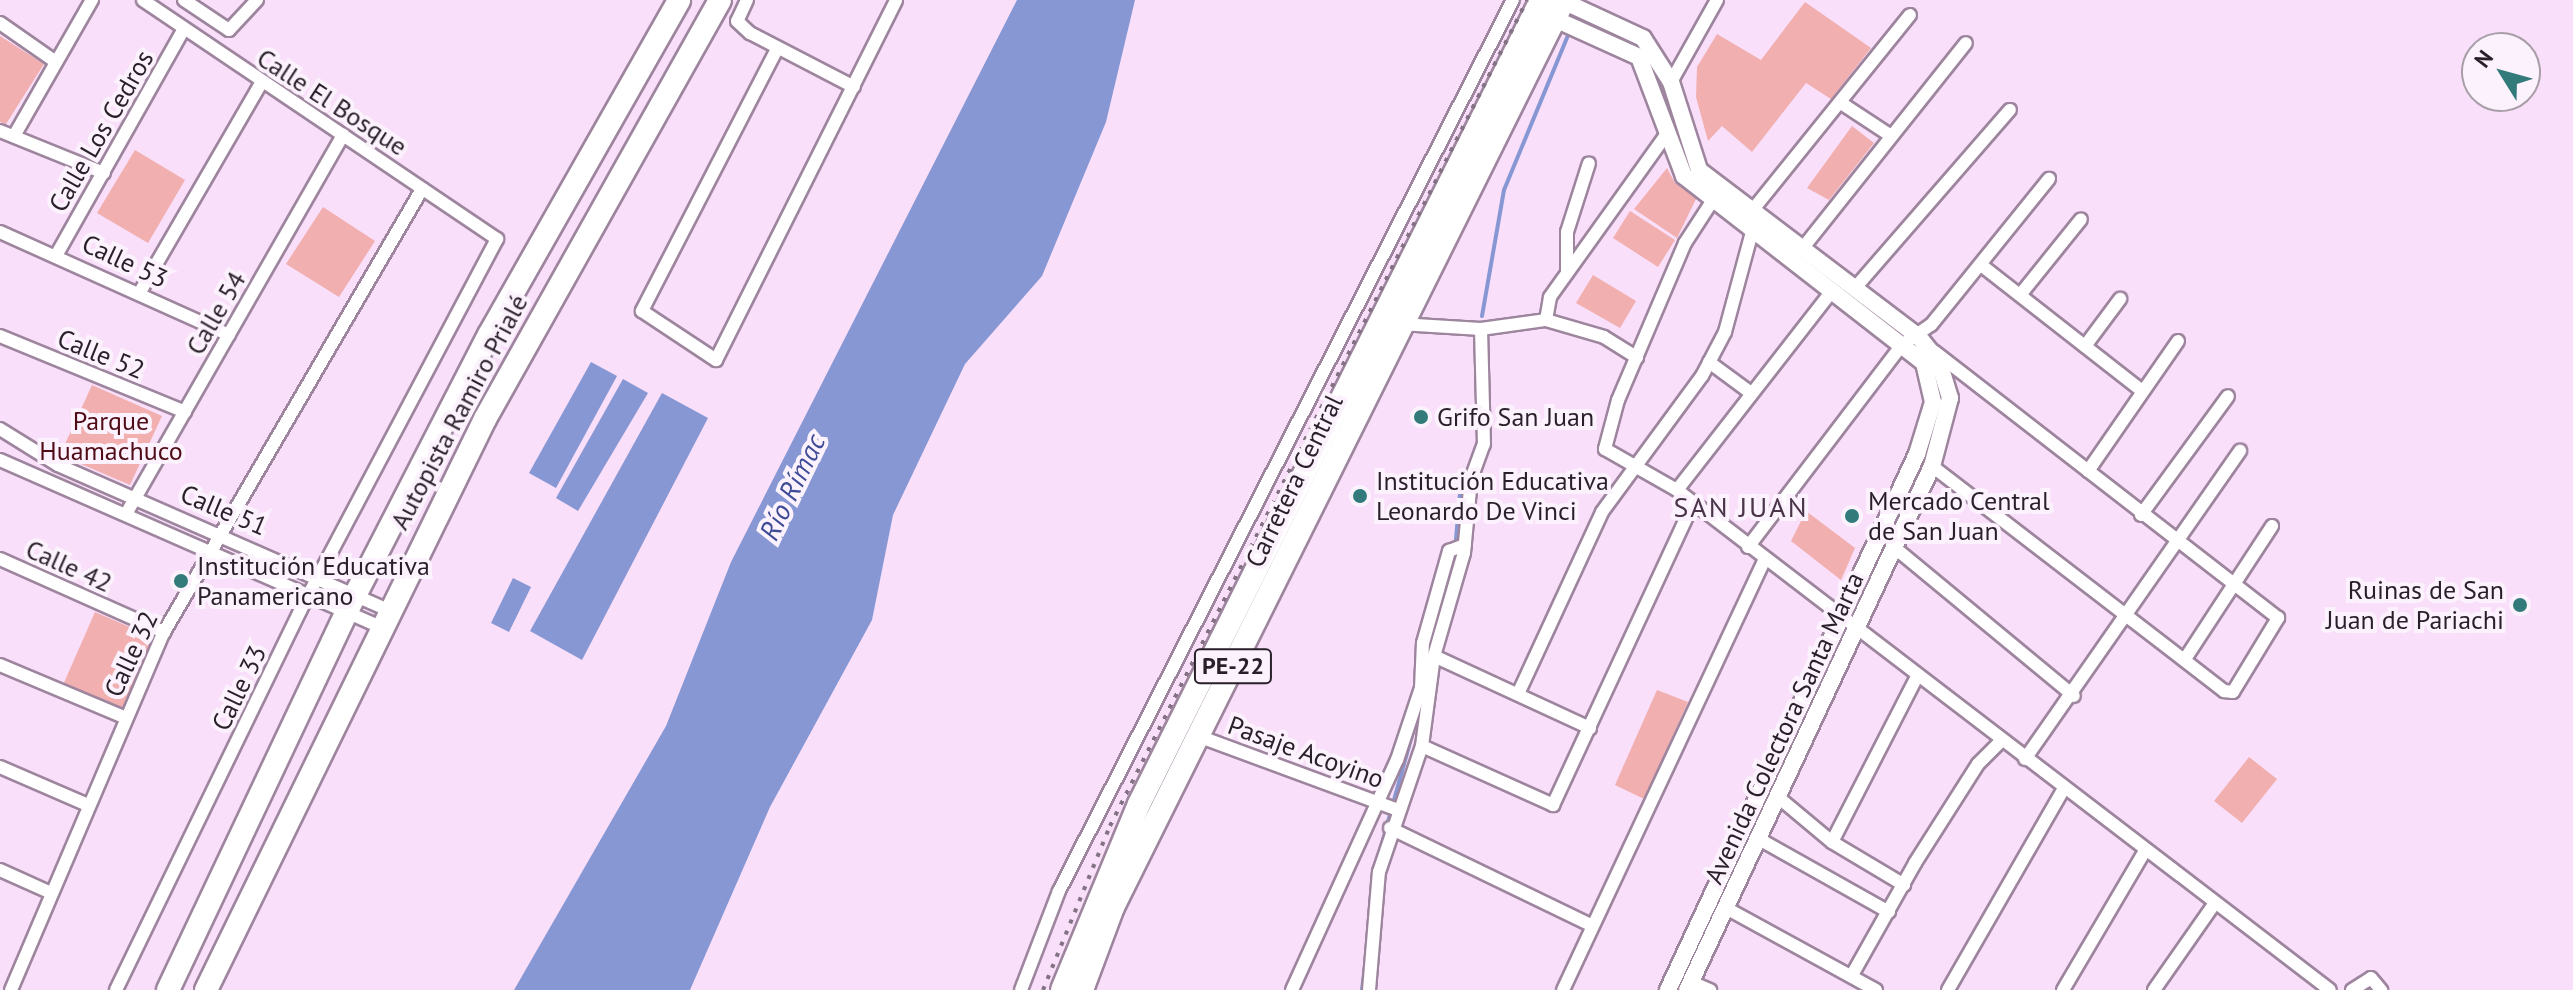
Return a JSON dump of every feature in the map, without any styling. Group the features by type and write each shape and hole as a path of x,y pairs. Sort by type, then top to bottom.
{"highway":[{"name":"Autopista Ramiro Prialé","path":"168,990 352,602 489,335 679,0"},
{"name":"Autopista Ramiro Prialé","path":"206,990 384,618 550,298 720,0"},
{"name":"Carretera Central","path":"1082,990 1113,907 1198,736 1541,0"},
{"name":"Carretera Central","path":"1062,990 1102,884 1323,437 1393,320 1561,6"}],"street":[{"path":"14,136 92,0"},
{"name":"Calle El Bosque","path":"143,0 261,83 497,239"},
{"path":"184,0 229,30 257,0"},
{"path":"747,0 737,21 777,49 854,87"},
{"path":"777,49 642,311 716,360 896,0"},
{"path":"1021,990 1059,891 1237,548 1513,0"},
{"path":"1671,82 1717,0"},
{"name":"Avenida Colectora Santa Marta","path":"1561,6 1643,38 1671,82 1699,170 1923,341 1950,398 1932,466 1689,986"},
{"name":"Avenida Colectora Santa Marta","path":"1561,6 1639,57 1684,176 1711,203 1924,363 1930,378 1931,422 1668,990"},
{"path":"1751,212 1910,15"},
{"path":"0,23 56,62"},
{"name":"Calle Los Cedros","path":"57,254 184,29"},
{"path":"1802,249 1888,134 1966,43"},
{"path":"140,292 261,83"},
{"path":"1841,103 1888,134"},
{"path":"1855,288 2010,110"},
{"path":"0,131 104,173"},
{"path":"1546,320 1550,297 1668,132"},
{"name":"Calle 54","path":"126,514 343,135"},
{"path":"1567,273 1567,232 1589,163"},
{"path":"1748,547 1902,345 1923,341 2049,179"},
{"name":"Calle 32","path":"11,990 49,892 164,632 209,549 422,189"},
{"path":"1711,203 1685,243 1604,438 1605,449 1677,490 2330,990"},
{"path":"2020,295 2081,219"},
{"name":"Calle 53","path":"0,232 57,254 229,335"},
{"path":"1518,694 1602,512 1631,465 1709,362 1725,332 1752,232"},
{"name":"Calle 33","path":"116,990 310,593 497,239"},
{"path":"1981,265 2141,390"},
{"path":"1677,490 1831,292"},
{"path":"2085,346 2120,299"},
{"path":"1393,320 1481,329 1546,320 1604,337 1637,358"},
{"path":"1369,990 1374,908 1390,828 1422,746 1434,656 1465,545 1471,479 1484,444 1481,329"},
{"name":"Calle 52","path":"0,336 185,412"},
{"path":"1923,341 2174,542 2278,618 2228,693 1932,466"},
{"path":"2088,471 2141,390 2178,341"},
{"path":"1709,362 1751,393"},
{"path":"2141,515 2228,396"},
{"path":"1299,423 1323,437"},
{"name":"Calle 51","path":"0,429 58,465 319,576 352,602 384,618"},
{"path":"2025,759 2074,696 2174,542 2240,451"},
{"name":"Calle 51","path":"0,460 310,593 352,602 384,618"},
{"path":"1422,746 1553,805 1693,504"},
{"path":"2185,659 2230,583 2272,526"},
{"path":"1292,990 1379,802 1421,688 1423,643 1449,551 1465,545"},
{"path":"1237,548 1262,559"},
{"path":"1895,548 2074,696"},
{"name":"Calle 42","path":"0,559 164,632"},
{"path":"1563,990 1765,559"},
{"path":"1434,656 1590,728"},
{"path":"0,665 126,718"},
{"path":"1832,842 1918,675"},
{"name":"Pasaje Acoyino","path":"1198,736 1398,810"},
{"path":"1852,975 1978,764 2001,741"},
{"path":"0,767 88,805"},
{"path":"1948,990 2064,788"},
{"path":"1778,797 1832,842 1904,885"},
{"path":"1390,828 1591,925"},
{"path":"1759,839 1889,912"},
{"path":"2063,990 2145,851"},
{"path":"0,870 49,892"},
{"path":"2154,990 2215,903"},
{"path":"1726,908 1876,990"},
{"path":"2352,990 2371,978 2381,990"},
{"path":"1689,986 1710,990"}],"green space":[{"path":"1805,2 1871,48 1831,99 1806,83 1752,152 1722,126 1708,141 1696,97 1697,67 1717,34 1761,60"},
{"path":"0,36 44,64 6,124 0,122"},
{"path":"1852,126 1874,143 1829,200 1807,188"},
{"path":"135,150 185,180 148,243 97,213"},
{"path":"1667,168 1675,183 1697,197 1677,238 1634,209"},
{"path":"323,207 375,241 339,297 286,264"},
{"path":"1630,211 1675,240 1658,267 1613,238"},
{"path":"1593,275 1636,301 1620,328 1576,303"},
{"name":"Parque Huamachuco","path":"92,385 162,416 130,485 60,455"},
{"path":"1806,511 1855,548 1841,580 1791,541"},
{"path":"95,612 155,638 122,711 63,685"},
{"path":"1657,690 1688,702 1644,799 1615,785"},
{"path":"2249,757 2277,779 2242,823 2214,801"}],"water":[{"name":"Río Rímac","path":"1017,0 1135,0 1106,122 1042,276 965,364 893,515 872,620 770,807 690,990 514,990 666,726 731,562"},
{"path":"591,362 617,376 556,488 529,473"},
{"path":"623,379 648,393 578,511 556,498"},
{"path":"662,393 708,418 582,660 530,631"},
{"path":"513,578 531,587 509,632 491,623"}],"waterway":[{"path":"1482,316 1504,190 1570,31"},
{"path":"1476,363 1478,426"},
{"path":"1456,539 1460,493 1478,443"},
{"path":"1450,568 1455,555"},
{"path":"1376,865 1417,717"},
{"path":"1367,948 1372,885"},
{"path":"1362,990 1366,957"}],"railway":[{"path":"1043,990 1110,826 1527,0"}],"place":[{"name":"Grifo San Juan","path":"1421,417"},
{"name":"Institución Educativa Leonardo De Vinci","path":"1360,496"},
{"name":"Mercado Central de San Juan","path":"1852,516"},
{"name":"Institución Educativa Panamericano","path":"181,581"},
{"name":"Ruinas de San Juan de Pariachi","path":"2520,605"}],"district":[{"name":"SAN JUAN","path":"1741,507"}]}
